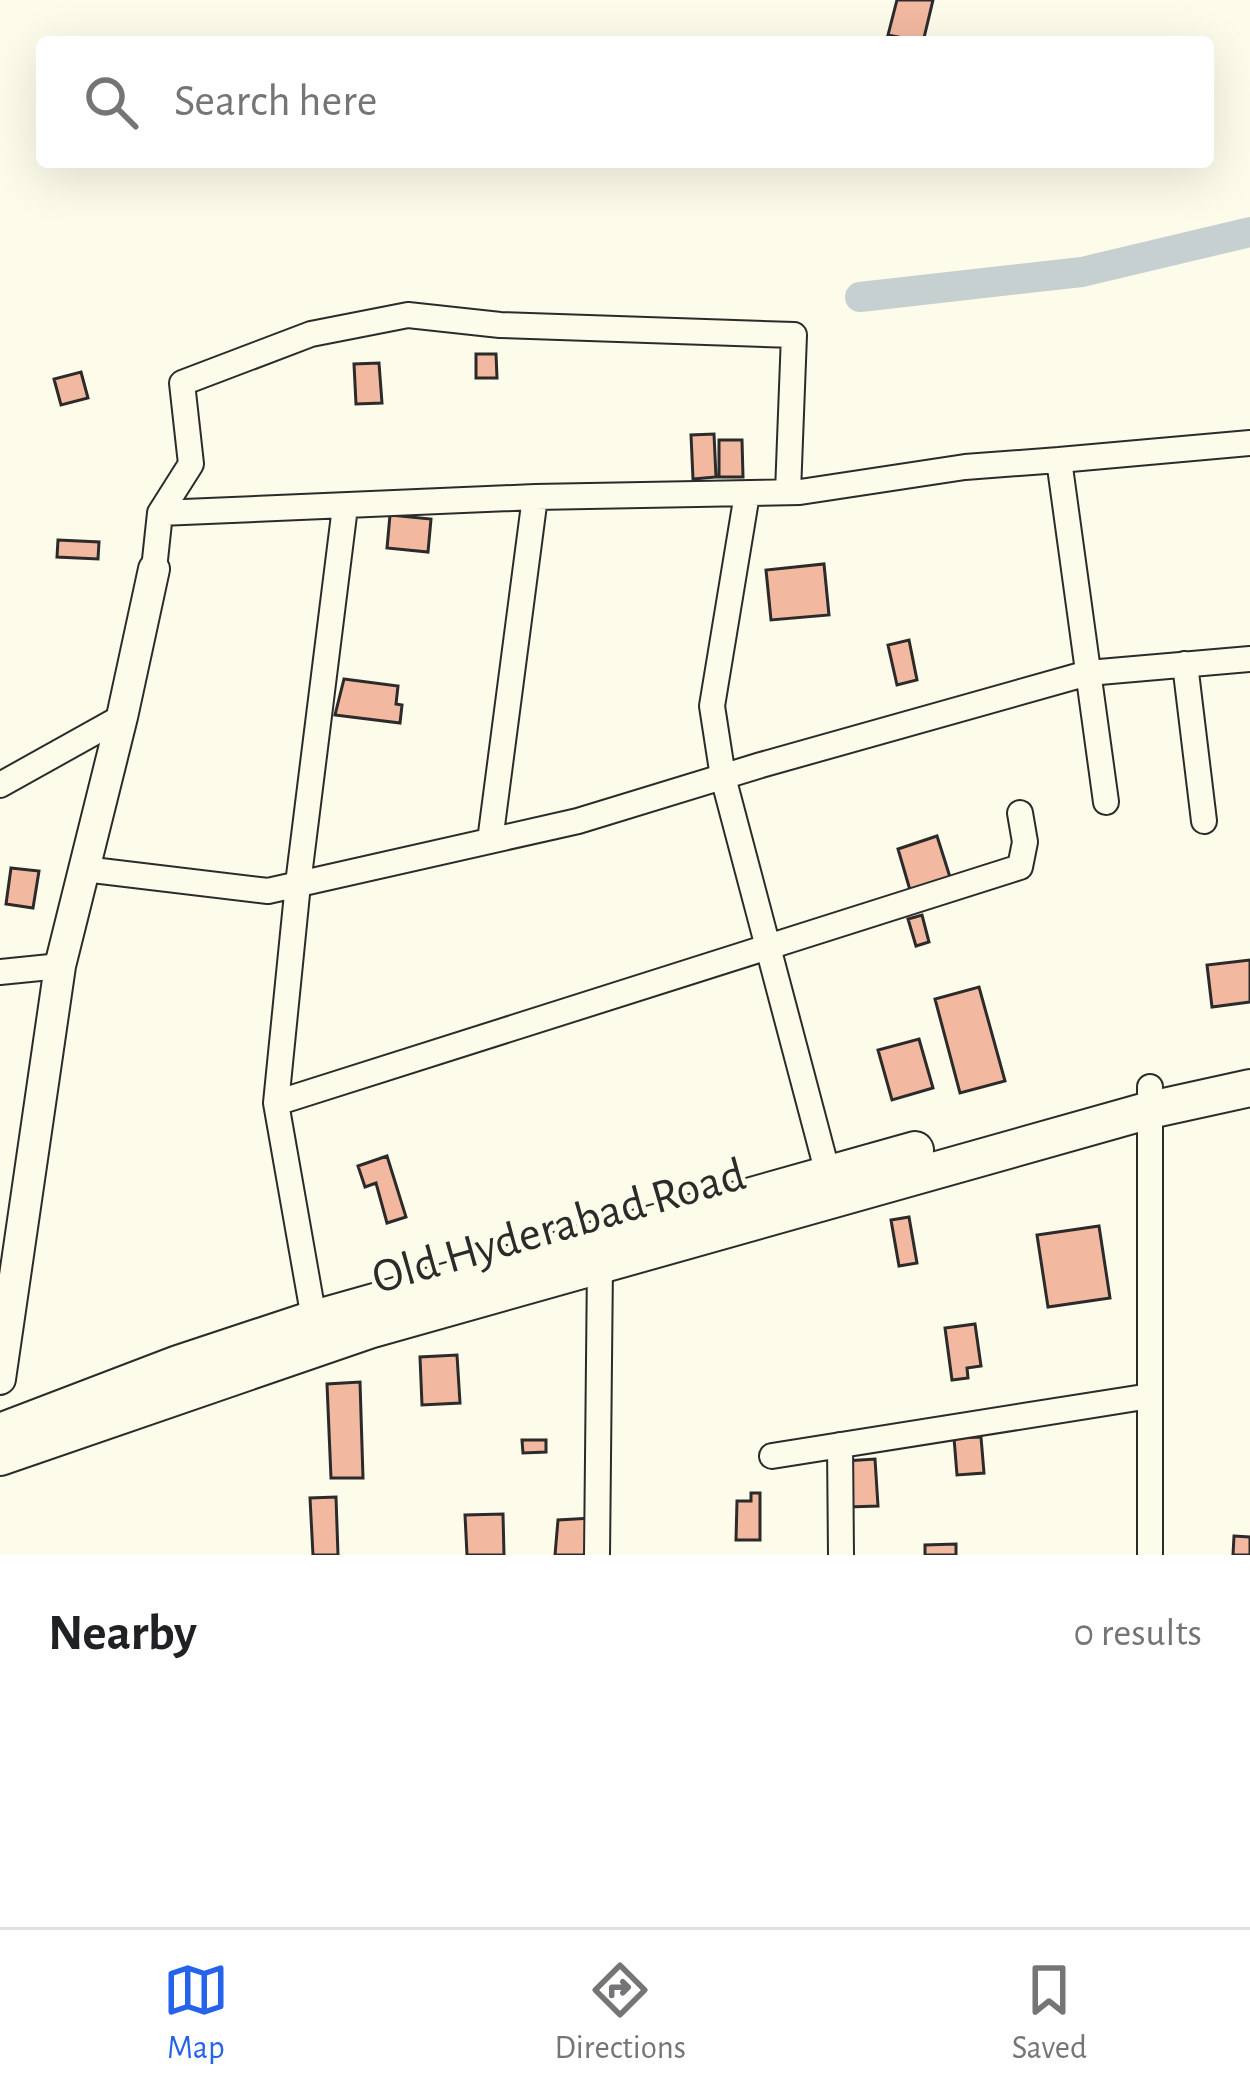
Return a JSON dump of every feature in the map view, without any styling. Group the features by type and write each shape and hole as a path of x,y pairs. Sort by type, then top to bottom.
{"main road":[{"path":"0,1432 178,1364 314,1319 828,1174 1150,1099 1250,1066"},
{"path":"1150,1099 1250,1088"},
{"name":"Old Hyderabad Road","path":"0,1457 369,1330 1150,1099"}],"street":[{"path":"0,1379 60,966 122,718 154,568 160,513 190,464 182,383 311,334 408,315 500,325 794,335 788,492"},
{"path":"160,513 788,492 965,467 1250,442"},
{"path":"1059,460 1106,802"},
{"path":"747,494 712,706 723,777 828,1174"},
{"path":"490,841 535,497"},
{"path":"314,1319 276,1103 345,507"},
{"path":"84,869 268,891 578,821 1088,673 1250,659"},
{"path":"1185,664 1204,821"},
{"path":"0,785 122,718"},
{"path":"276,1103 1020,867 1025,842 1020,813"},
{"path":"0,972 60,966"},
{"path":"1150,1099 1150,1555"},
{"path":"598,1555 600,1264"},
{"path":"772,1456 1150,1396"},
{"path":"840,1445 841,1555"}],"building":[{"path":"897,0 933,0 924,36 888,35"},
{"path":"476,354 496,354 497,378 476,378"},
{"path":"379,363 382,403 356,404 354,364"},
{"path":"81,372 88,398 61,405 54,379"},
{"path":"714,434 716,477 693,479 691,435"},
{"path":"719,440 742,440 743,477 719,477"},
{"path":"390,515 431,519 428,552 387,548"},
{"path":"58,540 99,542 98,559 57,557"},
{"path":"824,564 829,615 771,620 766,570"},
{"path":"909,640 917,680 897,685 888,645"},
{"path":"344,679 398,686 400,723 335,715"},
{"path":"937,836 950,877 910,890 898,849"},
{"path":"11,868 39,871 33,908 6,904"},
{"path":"922,915 929,942 916,946 908,919"},
{"path":"1250,960 1250,1002 1212,1007 1207,965"},
{"path":"979,987 1005,1081 960,1093 935,999"},
{"path":"919,1039 933,1088 892,1100 878,1050"},
{"path":"387,1156 406,1217 387,1223 376,1183 365,1187 358,1166"},
{"path":"909,1217 917,1263 899,1266 891,1220"},
{"path":"1099,1226 1110,1298 1048,1307 1037,1235"},
{"path":"975,1324 981,1366 967,1368 968,1378 952,1380 945,1328"},
{"path":"457,1355 460,1403 422,1405 420,1357"},
{"path":"360,1382 363,1478 331,1478 327,1384"},
{"path":"981,1437 984,1473 957,1475 954,1438"},
{"path":"522,1440 546,1440 546,1452 523,1453"},
{"path":"875,1459 878,1506 848,1507 845,1461"},
{"path":"751,1493 760,1493 760,1540 736,1540 737,1501 751,1501"},
{"path":"336,1497 338,1555 313,1555 310,1498"},
{"path":"503,1514 504,1555 467,1555 465,1515"},
{"path":"592,1518 594,1555 555,1555 558,1520"},
{"path":"1234,1536 1250,1537 1250,1555 1233,1555"},
{"path":"956,1544 956,1555 925,1555 925,1545"}],"waterway":[{"path":"860,297 1082,272 1250,232"}]}
